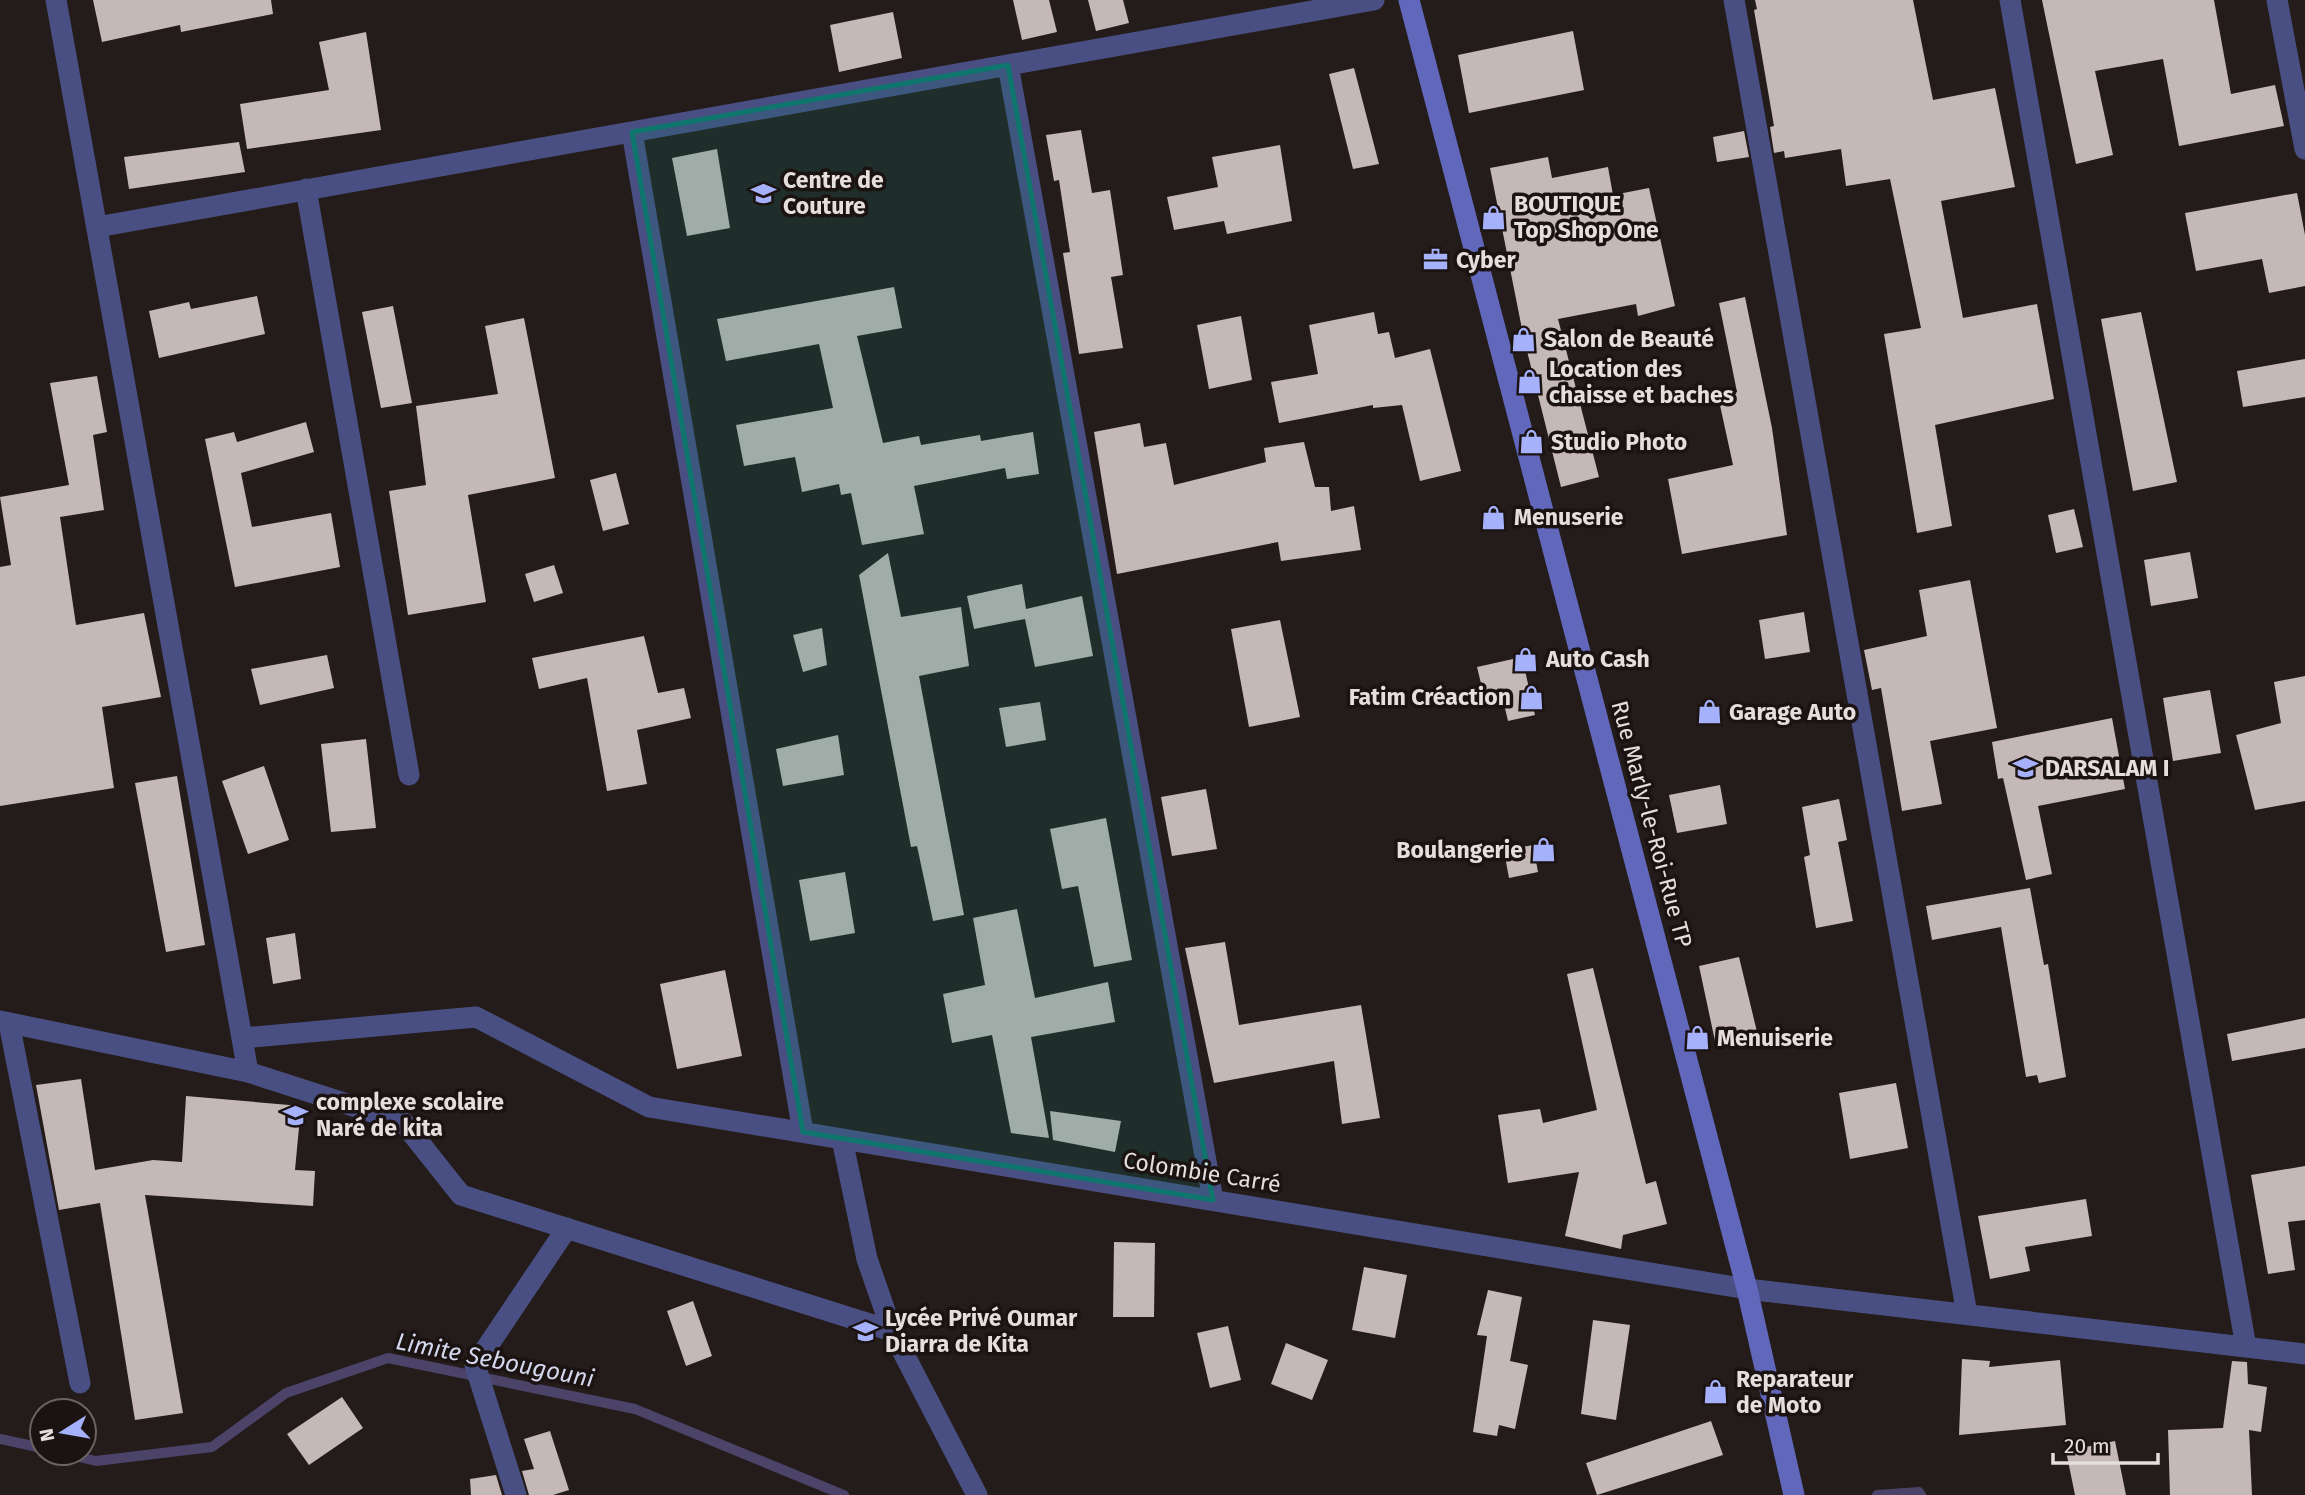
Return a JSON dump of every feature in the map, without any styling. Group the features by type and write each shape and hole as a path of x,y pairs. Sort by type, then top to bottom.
{"street":[{"path":"56,0 248,1072"},
{"path":"97,227 1374,0"},
{"name":"Rue Marly-le-Roi-Rue TP","path":"1409,0 1747,1289 1794,1495"},
{"path":"1734,0 1967,1314"},
{"path":"2010,0 2246,1347"},
{"path":"2277,0 2302,117 2305,149"},
{"path":"1008,65 1213,1200"},
{"path":"632,132 803,1132"},
{"path":"306,190 410,775"},
{"name":"Colombie Carré","path":"242,1038 476,1017 649,1107 1747,1289 2305,1354"},
{"path":"80,1383 4,1022 248,1072 403,1122 461,1195 891,1331"},
{"path":"842,1139 867,1259 891,1331 978,1495"},
{"path":"516,1495 475,1365 567,1228"}],"highlighted area":[{"path":"1008,65 1213,1200 803,1132 632,132"}],"building":[{"path":"93,0 271,0 273,14 181,32 180,25 102,42"},
{"path":"1013,0 1049,0 1057,32 1022,40"},
{"path":"1088,0 1123,0 1129,23 1096,31"},
{"path":"1755,0 1913,0 1933,100 1995,88 2015,187 1941,201 1963,318 2037,304 2054,399 1935,425 1952,526 1917,533 1884,334 1921,328 1890,179 1846,186 1841,149 1785,158 1784,151 1774,153 1770,127 1774,126 1754,10 1757,9"},
{"path":"2042,0 2214,0 2231,94 2275,85 2284,126 2179,146 2163,59 2095,71 2113,155 2076,164"},
{"path":"893,12 902,58 839,72 830,25"},
{"path":"1573,31 1584,90 1469,113 1458,55"},
{"path":"366,32 381,130 247,149 240,104 329,90 319,42"},
{"path":"1354,68 1379,164 1353,169 1329,74"},
{"path":"1081,130 1092,193 1110,190 1123,275 1111,277 1123,348 1079,354 1063,253 1070,252 1059,180 1054,181 1046,135"},
{"path":"1744,131 1749,157 1717,162 1713,137"},
{"path":"239,142 245,172 129,189 124,157"},
{"path":"1280,145 1292,221 1227,234 1224,221 1174,230 1167,197 1218,187 1212,157"},
{"path":"717,149 730,228 687,236 672,158"},
{"path":"1548,157 1552,178 1608,167 1613,195 1649,188 1675,306 1638,316 1636,304 1558,319 1599,477 1561,487 1524,339 1490,168"},
{"path":"2297,193 2305,235 2305,286 2269,293 2262,259 2196,271 2185,213"},
{"path":"894,287 902,328 857,336 883,443 919,436 921,445 980,435 981,441 1033,432 1039,474 1007,479 1005,468 914,486 924,534 862,545 851,493 841,495 839,484 802,492 795,457 744,466 736,425 833,408 819,344 726,361 717,319"},
{"path":"257,296 265,334 159,358 149,311 189,302 191,309"},
{"path":"1745,297 1772,428 1787,535 1682,554 1668,479 1733,465 1718,396 1737,392 1719,303"},
{"path":"393,306 412,403 381,408 362,312"},
{"path":"1374,312 1378,334 1389,332 1395,358 1430,349 1461,471 1420,481 1402,405 1373,408 1373,405 1279,423 1271,382 1318,374 1309,325"},
{"path":"2141,312 2177,482 2133,491 2101,319"},
{"path":"1241,316 1252,380 1209,389 1197,325"},
{"path":"524,318 555,478 468,495 486,602 408,615 389,491 426,485 416,406 498,394 485,326"},
{"path":"2305,359 2305,397 2243,407 2237,371"},
{"path":"97,376 107,432 93,435 104,510 60,517 76,625 144,613 161,697 102,707 114,788 0,806 0,567 11,565 0,497 69,485 50,383"},
{"path":"306,422 314,452 241,473 252,527 331,513 340,567 235,587 205,439 234,432 237,442"},
{"path":"1140,423 1144,447 1166,443 1174,485 1266,462 1264,448 1304,442 1315,487 1329,487 1331,511 1354,506 1361,550 1281,561 1278,542 1117,574 1094,432"},
{"path":"616,473 629,524 603,531 590,480"},
{"path":"2074,509 2083,547 2056,553 2048,515"},
{"path":"2190,552 2198,598 2151,606 2144,560"},
{"path":"888,553 901,617 961,607 969,666 919,676 964,915 933,921 917,846 911,847 859,575"},
{"path":"554,565 563,593 534,602 525,574"},
{"path":"1970,580 1997,728 1930,741 1942,804 1902,811 1881,688 1872,690 1864,650 1927,636 1919,590"},
{"path":"1022,584 1026,609 1082,596 1093,656 1035,667 1025,619 974,629 967,596"},
{"path":"1804,612 1810,652 1765,659 1759,620"},
{"path":"1280,620 1300,717 1249,727 1231,629"},
{"path":"822,628 827,665 803,672 793,635"},
{"path":"644,636 658,693 684,688 691,718 637,730 647,784 607,791 587,678 539,689 532,658"},
{"path":"327,655 334,688 260,705 251,669"},
{"path":"1522,657 1535,715 1508,721 1503,700 1486,704 1477,667"},
{"path":"2305,676 2305,801 2255,810 2236,735 2281,723 2274,682"},
{"path":"2210,690 2221,753 2173,761 2163,698"},
{"path":"1040,702 1046,740 1006,747 999,708"},
{"path":"2112,718 2125,789 2038,806 2052,874 2026,880 2003,778 1998,779 1992,742"},
{"path":"838,735 844,775 783,786 776,749"},
{"path":"366,739 376,828 331,832 321,744"},
{"path":"264,766 289,840 248,854 222,781"},
{"path":"177,776 205,945 166,952 135,783"},
{"path":"1720,785 1727,824 1677,833 1669,795"},
{"path":"1206,789 1217,849 1172,856 1161,797"},
{"path":"1839,799 1847,840 1838,842 1853,921 1816,928 1804,857 1810,855 1802,807"},
{"path":"1106,818 1132,960 1094,967 1078,886 1062,889 1050,829"},
{"path":"1533,845 1538,872 1509,878 1504,851"},
{"path":"845,872 855,933 810,941 799,880"},
{"path":"2030,888 2044,965 2048,964 2066,1077 2039,1083 2037,1075 2026,1077 2001,927 1932,940 1926,906"},
{"path":"1017,909 1035,998 1108,982 1115,1022 1031,1037 1049,1138 1011,1133 992,1035 952,1043 943,994 985,985 973,918"},
{"path":"295,933 301,979 273,984 266,938"},
{"path":"1225,942 1239,1025 1361,1005 1380,1118 1342,1124 1334,1061 1214,1083 1185,948"},
{"path":"1739,957 1757,1032 1715,1041 1699,966"},
{"path":"1593,968 1646,1184 1656,1181 1667,1224 1623,1235 1621,1249 1565,1236 1579,1172 1508,1183 1498,1115 1540,1109 1543,1123 1597,1110 1567,974"},
{"path":"725,970 742,1056 677,1069 660,984"},
{"path":"2305,1018 2305,1048 2232,1061 2227,1034"},
{"path":"81,1079 95,1170 153,1160 182,1162 186,1096 301,1106 295,1170 315,1171 313,1206 145,1195 183,1413 135,1420 100,1203 59,1210 36,1085"},
{"path":"1896,1083 1908,1148 1850,1159 1839,1093"},
{"path":"1050,1111 1121,1121 1115,1152 1053,1140"},
{"path":"2305,1166 2305,1220 2288,1222 2295,1270 2268,1274 2251,1175"},
{"path":"2086,1199 2092,1236 2025,1247 2030,1271 1990,1279 1978,1216"},
{"path":"1114,1242 1155,1243 1154,1317 1113,1317"},
{"path":"1364,1267 1407,1275 1395,1338 1352,1330"},
{"path":"1488,1290 1522,1297 1510,1361 1528,1365 1515,1429 1499,1425 1497,1436 1473,1432 1487,1336 1477,1335"},
{"path":"693,1301 712,1356 686,1366 667,1311"},
{"path":"1593,1320 1630,1325 1616,1420 1581,1414"},
{"path":"1228,1326 1241,1380 1210,1388 1197,1333"},
{"path":"1286,1343 1328,1360 1312,1400 1271,1384"},
{"path":"1962,1359 1990,1361 1989,1367 2060,1360 2066,1425 1959,1435"},
{"path":"2232,1361 2247,1362 2248,1384 2267,1387 2261,1432 2249,1430 2252,1495 2170,1495 2168,1430 2223,1428"},
{"path":"342,1397 363,1428 309,1465 287,1434"},
{"path":"1711,1421 1723,1455 1597,1495 1586,1463"},
{"path":"550,1431 569,1490 553,1495 529,1495 522,1471 534,1469 524,1439"},
{"path":"2115,1441 2126,1495 2075,1495 2066,1451"},
{"path":"496,1475 502,1495 471,1495 470,1479"}],"waterway":[{"name":"Limite Sebougouni","path":"98,1461 212,1447 286,1393 388,1358 635,1409 844,1495"},
{"name":"Limite Sebougouni","path":"0,1439 28,1445"},
{"name":"Limite Sebougouni","path":"1877,1495 1919,1492 1921,1495"}],"place":[{"name":"Centre de Couture","path":"763,193"},
{"name":"BOUTIQUE Top Shop One","path":"1494,217"},
{"name":"Cyber","path":"1436,260"},
{"name":"Salon de Beauté","path":"1524,339"},
{"name":"Location des chaisse et baches","path":"1529,382"},
{"name":"Studio Photo","path":"1531,442"},
{"name":"Menuserie","path":"1494,517"},
{"name":"Auto Cash","path":"1526,659"},
{"name":"Fatim Créaction","path":"1531,697"},
{"name":"Garage Auto","path":"1709,712"},
{"name":"DARSALAM I","path":"2025,768"},
{"name":"Boulangerie","path":"1543,850"},
{"name":"Menuiserie","path":"1697,1038"},
{"name":"complexe scolaire Naré de kita","path":"296,1115"},
{"name":"Lycée Privé Oumar Diarra de Kita","path":"865,1331"},
{"name":"Reparateur de Moto","path":"1716,1392"}]}
